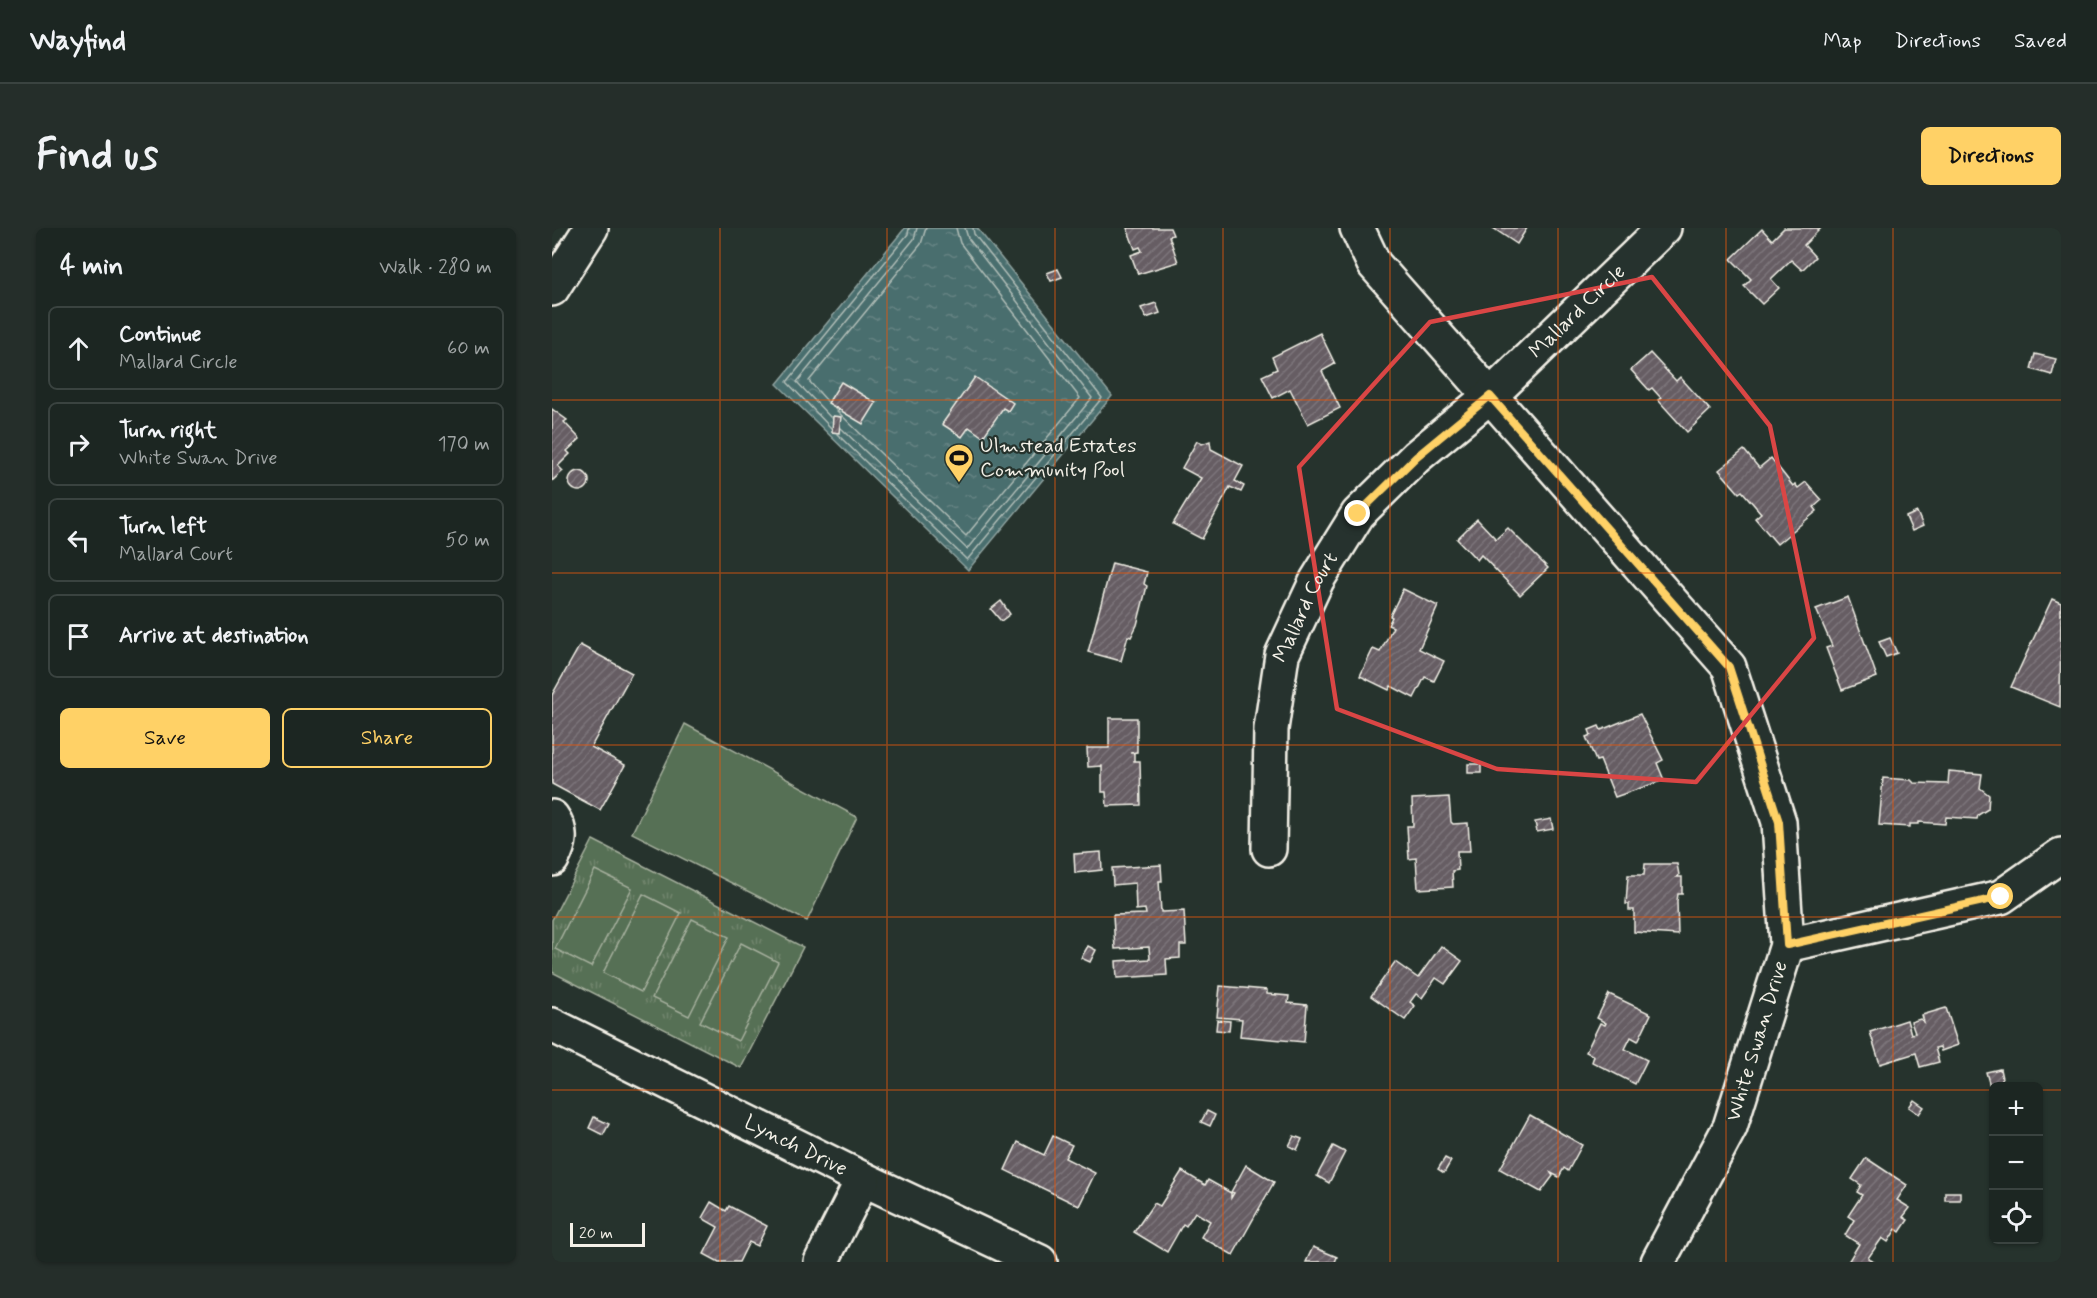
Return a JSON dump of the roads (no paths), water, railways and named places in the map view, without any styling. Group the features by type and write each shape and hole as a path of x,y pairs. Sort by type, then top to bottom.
{"street":[{"path":"552,289 591,228"},
{"name":"White Swan Drive","path":"1357,228 1374,264 1729,667 1779,822 1787,945 1730,1127 1658,1262"},
{"name":"Mallard Circle","path":"1490,396 1664,228"},
{"name":"Mallard Court","path":"1269,849 1271,729 1282,655 1317,580 1358,514 1416,457 1490,396"},
{"path":"552,817 558,825 561,837 552,859"},
{"path":"1787,945 2001,897 2061,855"},
{"name":"Lynch Drive","path":"552,1025 862,1179 1040,1262"},
{"path":"821,1262 862,1179"}],"water":[{"name":"Ulmstead Estates Community Pool","path":"905,228 977,228 1112,396 968,570 777,384"}],"place":[{"name":"Ulmstead Estates Community Pool","path":"959,484"}]}
